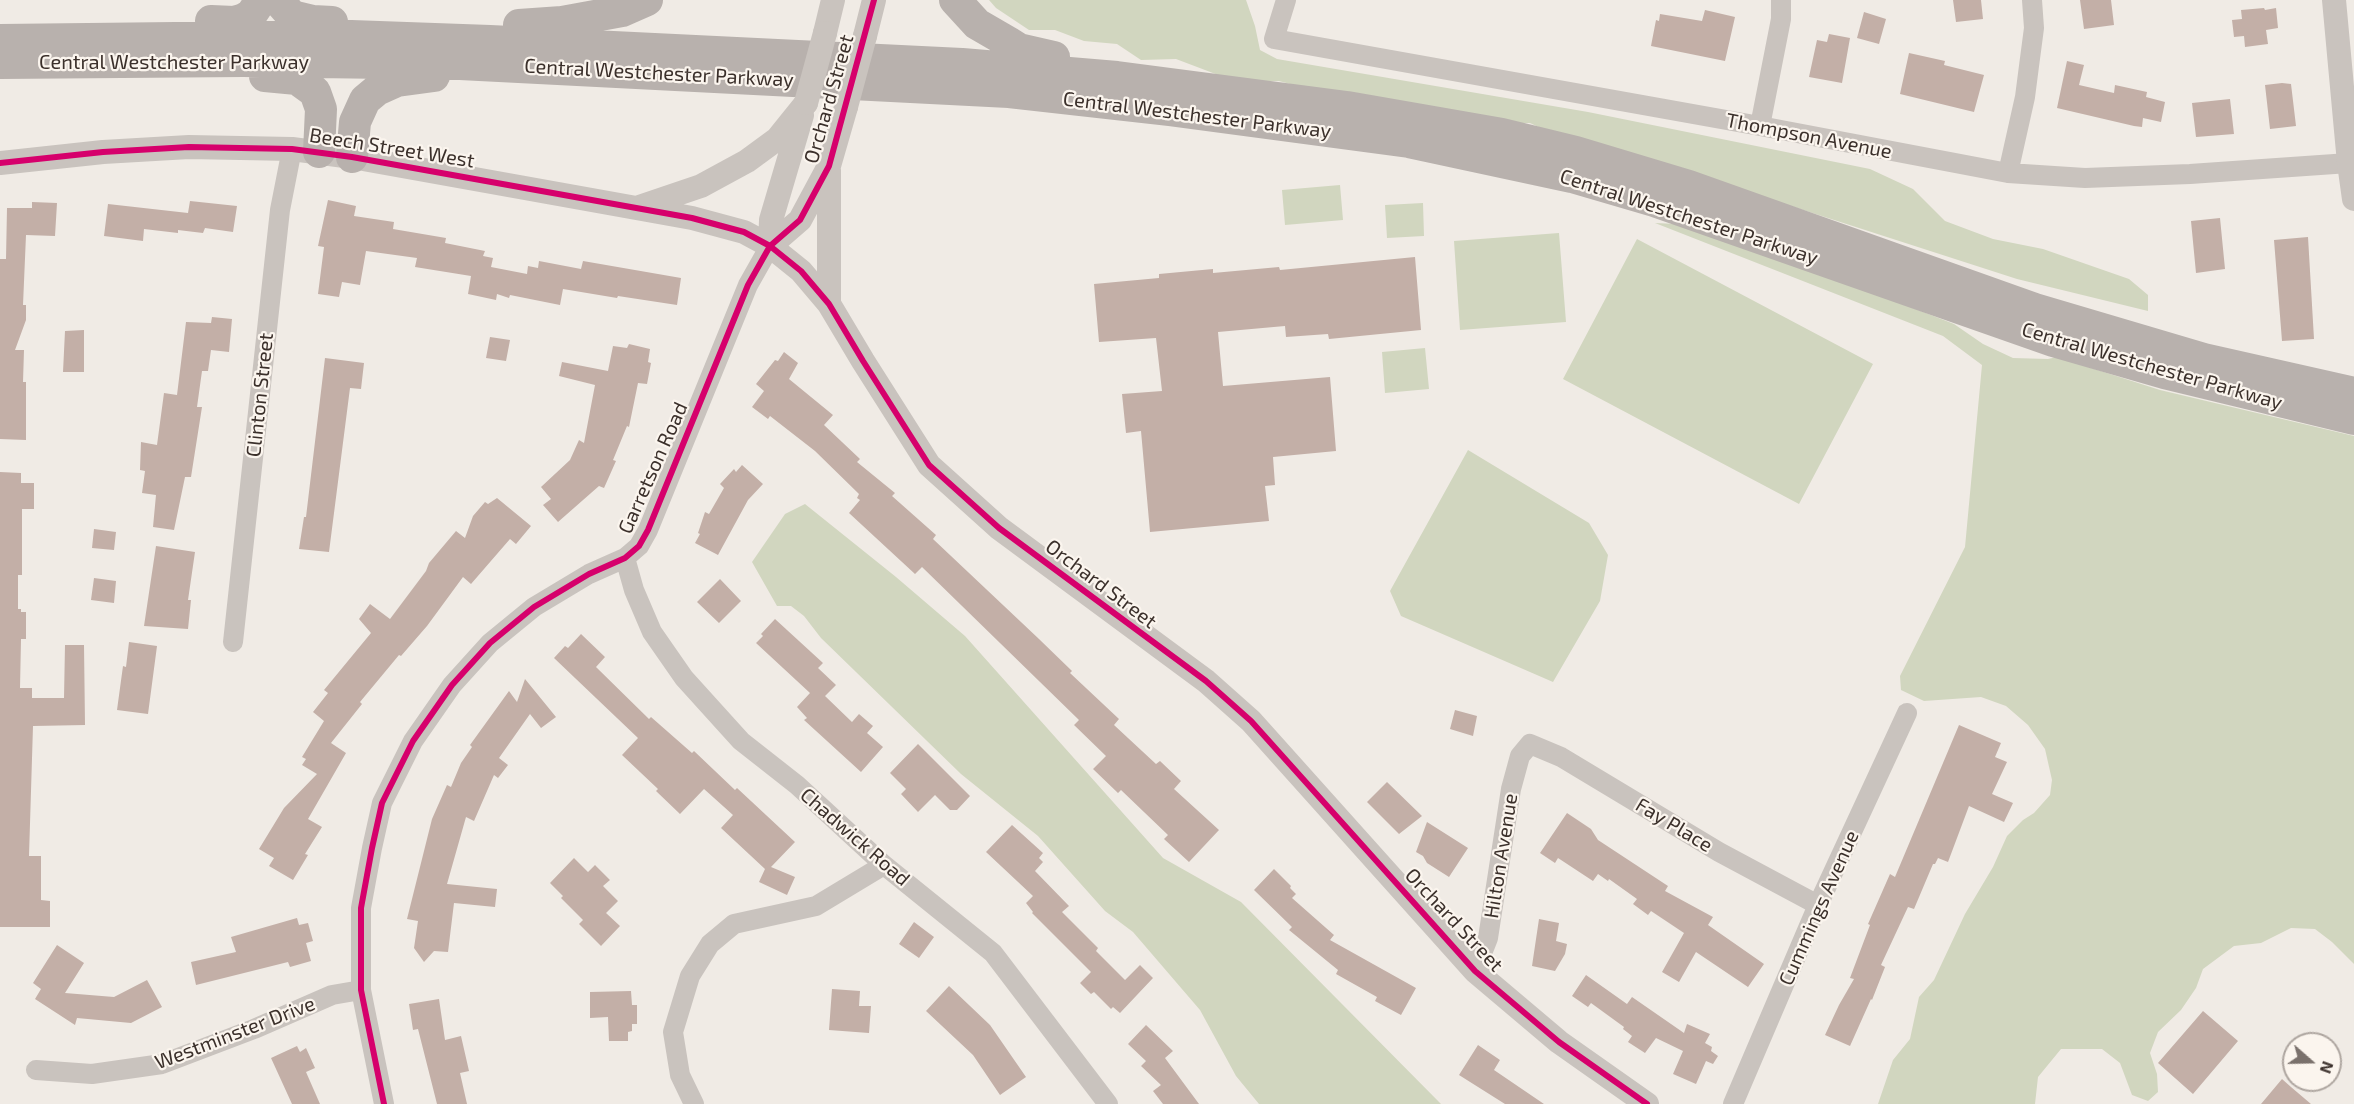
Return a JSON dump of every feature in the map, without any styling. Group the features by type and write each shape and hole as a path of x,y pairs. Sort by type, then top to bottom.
{"main road":[{"path":"80,50 152,28 212,21 234,21 251,15 261,0"},
{"path":"278,0 292,16 313,21 346,23 378,38"},
{"path":"490,40 518,26 562,22 622,11 647,0"},
{"path":"955,0 977,24 1019,49 1181,86"},
{"name":"Central Westchester Parkway","path":"0,63 80,50 378,38 490,40 962,64 1079,73 1376,111 1502,134 1576,152 1689,186 2035,309 2204,359 2354,393"},
{"name":"Central Westchester Parkway","path":"0,40 80,50 460,64 1009,92 1170,110 1409,142 1572,177 1765,239 2053,341 2164,374 2354,419"},
{"path":"80,50 164,73 297,79 315,92 321,108 305,151"},
{"path":"351,157 355,122 365,100 377,90 397,81 431,78 460,64"}],"street":[{"name":"Orchard Street","path":"770,246 771,220 806,103 833,0"},
{"name":"Orchard Street","path":"770,246 800,220 829,166 874,0"},
{"name":"Thompson Avenue","path":"1286,0 1274,39 2008,173 2085,178 2190,174 2349,163"},
{"path":"1760,126 1781,19 1781,0"},
{"path":"2008,173 2030,66 2034,28 2032,0"},
{"path":"2334,0 2354,199"},
{"path":"636,208 701,186 747,161 777,139 806,103"},
{"name":"Beech Street West","path":"0,163 103,152 189,147 305,151 351,157 721,225 744,232 770,246"},
{"name":"Clinton Street","path":"233,642 280,210 305,151"},
{"path":"829,166 829,304"},
{"name":"Orchard Street","path":"770,246 794,264 829,304 862,361 929,465 999,528 1206,681 1251,720 1475,971 1559,1042 1647,1104"},
{"name":"Garretson Road","path":"384,1104 361,990 362,908 382,803 413,741 452,686 490,642 534,607 589,574 625,558 639,546 648,530 748,285 770,246"},
{"name":"Chadwick Road","path":"625,558 634,590 652,632 684,678 741,741 796,785 884,865 993,953 1108,1104"},
{"name":"Cummings Avenue","path":"1733,1104 1818,905 1907,713"},
{"name":"Hilton Avenue","path":"1475,971 1488,938 1511,789 1520,756 1530,744"},
{"name":"Fay Place","path":"1530,744 1562,757 1719,852 1818,905"},
{"path":"694,1104 680,1076 673,1032 690,976 710,944 735,924 816,906 884,865"},
{"name":"Westminster Drive","path":"36,1070 92,1074 162,1064 254,1029 332,995 361,990"}],"green space":[{"path":"989,0 1246,0 1260,50 1277,59 1588,112 1870,169 1913,189 1945,221 1993,239 2043,249 2129,279 2148,295 2148,311 2017,279 1580,138 1553,134 1530,123 1481,123 1328,94 1279,81 1234,81 1176,59 1141,60 1117,44 1084,41 1055,30 1029,30 996,8"},
{"path":"1340,185 1343,220 1285,225 1282,190"},
{"path":"1423,203 1424,236 1387,238 1385,205"},
{"path":"1655,223 1700,225 1954,324 1983,344 2013,358 2057,357 2160,390 2354,436 2354,964 2315,929 2291,928 2261,943 2234,946 2203,969 2196,988 2181,1010 2158,1032 2150,1053 2157,1074 2158,1092 2148,1101 2132,1095 2120,1063 2102,1049 2061,1049 2038,1077 2035,1104 1878,1104 1893,1060 1910,1039 1919,997 1934,980 1965,914 1993,867 2007,836 2023,820 2034,813 2050,795 2052,780 2045,749 2028,725 2006,706 1981,697 1924,701 1901,690 1900,676 1965,547 1982,365 1943,336"},
{"path":"1559,233 1566,322 1460,330 1454,241"},
{"path":"1637,239 1873,364 1799,504 1563,379"},
{"path":"1425,348 1429,389 1385,393 1382,352"},
{"path":"1468,450 1589,523 1608,555 1600,601 1553,682 1401,616 1390,591"},
{"path":"805,504 965,636 1163,858 1241,902 1441,1104 1259,1104 1236,1076 1200,1010 1133,932 1105,911 1038,836 961,774 821,638 804,616 791,606 777,606 752,562 785,514"}],"building":[{"path":"1953,0 1981,0 1983,19 1956,22"},
{"path":"2080,0 2111,0 2114,25 2084,29"},
{"path":"2264,8 2265,10 2276,8 2278,28 2266,30 2268,44 2245,47 2244,36 2234,37 2232,20 2242,19 2241,10"},
{"path":"1705,10 1735,17 1725,61 1651,46 1656,20 1659,21 1660,14 1702,21"},
{"path":"1864,12 1886,19 1879,44 1857,38"},
{"path":"1829,34 1850,38 1842,83 1809,77 1817,40 1827,42"},
{"path":"1909,53 1945,61 1944,65 1984,75 1974,112 1900,94"},
{"path":"2067,61 2084,65 2079,85 2114,93 2115,85 2147,92 2146,97 2165,102 2161,122 2143,118 2142,127 2134,126 2057,108"},
{"path":"2291,84 2296,126 2270,129 2265,85"},
{"path":"2230,99 2234,134 2196,137 2192,103"},
{"path":"328,200 356,206 354,216 394,222 393,229 446,238 445,243 485,251 483,256 493,258 491,267 527,274 528,266 538,268 539,261 581,269 583,261 681,278 677,305 563,289 560,305 510,295 509,298 497,294 496,300 468,294 471,276 415,267 417,258 366,251 360,285 342,282 339,297 318,294 324,247 318,246"},
{"path":"190,201 237,206 233,232 205,228 203,233 144,229 143,241 104,236 108,204 188,213"},
{"path":"32,202 57,203 55,236 26,235 23,305 26,305 26,320 15,350 24,350 26,440 0,439 0,259 6,259 7,208 32,208"},
{"path":"2220,218 2225,269 2196,273 2191,221"},
{"path":"2308,237 2314,339 2282,341 2274,240"},
{"path":"1415,257 1421,330 1329,339 1328,334 1286,337 1285,326 1218,332 1223,386 1330,377 1336,451 1273,457 1275,485 1265,486 1269,521 1150,532 1141,431 1126,433 1122,394 1162,391 1156,338 1099,342 1094,284 1159,278 1159,274 1213,269 1213,273 1279,267 1280,270"},
{"path":"212,317 232,319 229,352 211,350 208,371 202,371 197,407 202,407 191,477 185,477 174,530 153,527 156,495 142,493 145,471 140,470 141,442 157,445 164,393 177,395 186,322 211,323"},
{"path":"84,330 84,372 63,372 65,331"},
{"path":"490,337 510,340 506,361 486,358"},
{"path":"629,344 650,349 648,362 651,363 647,384 638,383 629,427 627,426 613,460 616,461 604,488 599,486 558,522 543,505 551,499 541,487 570,460 579,440 584,443 595,385 559,376 562,362 608,371 613,346 627,348"},
{"path":"784,352 798,363 789,379 833,415 824,425 860,459 857,462 895,493 892,496 936,535 933,539 1039,639 1072,671 1070,673 1119,719 1114,725 1156,764 1160,761 1181,781 1174,789 1219,830 1189,862 1164,839 1168,835 1121,790 1118,793 1093,769 1106,756 1074,725 1079,720 922,567 915,574 849,513 860,500 857,498 859,494 815,451 770,416 768,419 752,407 764,391 756,384"},
{"path":"325,358 364,363 361,389 350,388 329,552 299,549 304,517 306,517"},
{"path":"742,465 763,484 748,500 718,555 695,543 700,534 698,533 705,512 709,514 724,488 720,484 734,469 736,472"},
{"path":"0,472 21,473 21,483 34,483 34,509 22,509 22,575 18,575 18,609 26,612 26,639 21,639 20,688 32,688 32,698 64,698 65,645 84,645 85,725 33,726 29,856 41,856 41,900 50,901 50,927 0,927"},
{"path":"497,498 531,526 516,544 510,539 471,584 463,577 427,626 401,656 399,655 360,702 362,704 331,743 346,753 308,819 322,827 305,854 308,855 293,880 269,866 274,858 259,849 284,808 317,774 302,765 306,759 302,757 324,721 313,712 328,693 324,690 371,633 359,619 370,604 390,619 426,571 429,563 456,531 465,538 473,516 485,502 488,504"},
{"path":"94,529 116,532 114,550 92,548"},
{"path":"156,546 195,552 188,600 191,600 188,629 144,626"},
{"path":"94,578 116,581 114,603 91,600"},
{"path":"720,579 741,601 719,623 697,602"},
{"path":"775,619 823,663 818,668 836,685 825,696 852,722 859,714 873,726 867,733 883,747 861,772 804,720 807,718 797,707 810,693 756,643"},
{"path":"581,634 605,657 596,667 649,719 651,717 692,753 694,751 795,842 771,867 795,877 787,895 759,882 765,869 721,828 733,815 704,789 680,814 656,791 658,789 622,755 638,738 554,658 565,646 568,648"},
{"path":"129,642 157,646 148,714 117,710"},
{"path":"525,679 556,717 541,728 530,714 499,758 508,765 498,778 494,775 474,821 466,817 447,884 497,889 495,907 454,903 448,952 434,951 424,962 414,948 418,921 407,919 432,819 447,785 451,787 461,763 472,747 470,745 509,691 517,702"},
{"path":"1455,710 1477,716 1473,736 1450,729"},
{"path":"1959,725 2001,743 1995,757 2007,762 1992,794 2013,803 2004,822 1969,806 1948,862 1938,858 1933,864 1914,909 1908,907 1881,965 1885,967 1872,1000 1850,1046 1825,1035 1854,979 1850,978 1870,925 1868,924 1890,874 1895,877"},
{"path":"918,744 970,796 957,810 950,810 935,795 918,812 901,794 906,789 890,773"},
{"path":"1387,782 1422,816 1399,834 1367,802"},
{"path":"1567,813 1591,829 1598,840 1668,886 1665,891 1713,917 1708,925 1764,964 1748,987 1696,952 1679,982 1662,972 1684,933 1651,911 1648,915 1633,904 1637,899 1609,879 1608,881 1598,874 1593,881 1558,858 1555,863 1540,853"},
{"path":"1427,822 1468,848 1449,877 1427,863 1423,856 1416,852"},
{"path":"1012,825 1043,853 1039,858 1043,862 1035,871 1069,906 1062,912 1098,948 1096,951 1125,980 1140,965 1153,978 1120,1013 1113,1007 1111,1009 1094,992 1091,994 1080,983 1091,972 1032,913 1026,903 1033,896 986,852"},
{"path":"574,858 588,872 595,865 610,880 603,886 618,901 606,913 620,926 601,946 579,924 583,920 550,883"},
{"path":"1274,869 1296,894 1292,898 1334,935 1330,940 1416,988 1401,1015 1375,1001 1377,997 1336,974 1338,970 1289,930 1292,927 1254,890"},
{"path":"297,918 299,925 308,923 313,941 306,943 311,961 290,967 288,962 196,985 191,962 236,952 231,937"},
{"path":"1539,919 1559,923 1556,941 1567,944 1565,954 1555,971 1532,966"},
{"path":"914,922 934,937 919,958 899,944"},
{"path":"57,945 84,963 65,993 114,997 147,980 162,1007 131,1023 77,1018 75,1025 35,999 41,989 33,983"},
{"path":"1586,975 1627,1004 1632,997 1684,1033 1687,1024 1710,1034 1705,1043 1712,1047 1711,1051 1718,1056 1713,1064 1706,1061 1696,1084 1673,1074 1683,1051 1656,1038 1645,1053 1628,1042 1632,1036 1623,1029 1624,1027 1591,1003 1588,1007 1572,996"},
{"path":"949,986 990,1025 1026,1077 1000,1095 973,1055 926,1011"},
{"path":"832,989 860,991 859,1006 871,1006 869,1033 829,1030"},
{"path":"631,991 632,1005 637,1005 637,1024 632,1024 632,1031 628,1032 628,1041 609,1041 608,1017 590,1018 590,992"},
{"path":"439,999 445,1040 461,1036 469,1071 460,1073 467,1104 437,1104 418,1029 413,1030 409,1004"},
{"path":"2203,1011 2238,1041 2193,1094 2158,1063"},
{"path":"1146,1025 1173,1051 1165,1058 1199,1104 1163,1104 1153,1091 1161,1085 1141,1066 1146,1061 1128,1044"},
{"path":"1478,1045 1500,1060 1494,1070 1544,1104 1505,1104 1459,1075"},
{"path":"297,1046 300,1052 306,1048 315,1068 306,1072 320,1104 292,1104 271,1058"},
{"path":"2282,1079 2282,1092 2297,1092 2311,1104 2261,1104"}],"cycle path":[{"path":"384,1104 361,990 361,908 382,803 413,741 452,685 490,643 534,607 589,574 625,558 639,546 648,530 748,285 770,246 800,220 829,166 874,0"},
{"path":"0,163 103,152 189,147 292,149 352,157 692,218 744,232 770,246 801,271 829,304 929,465 999,528 1206,681 1251,721 1475,971 1559,1042 1647,1104"}]}
